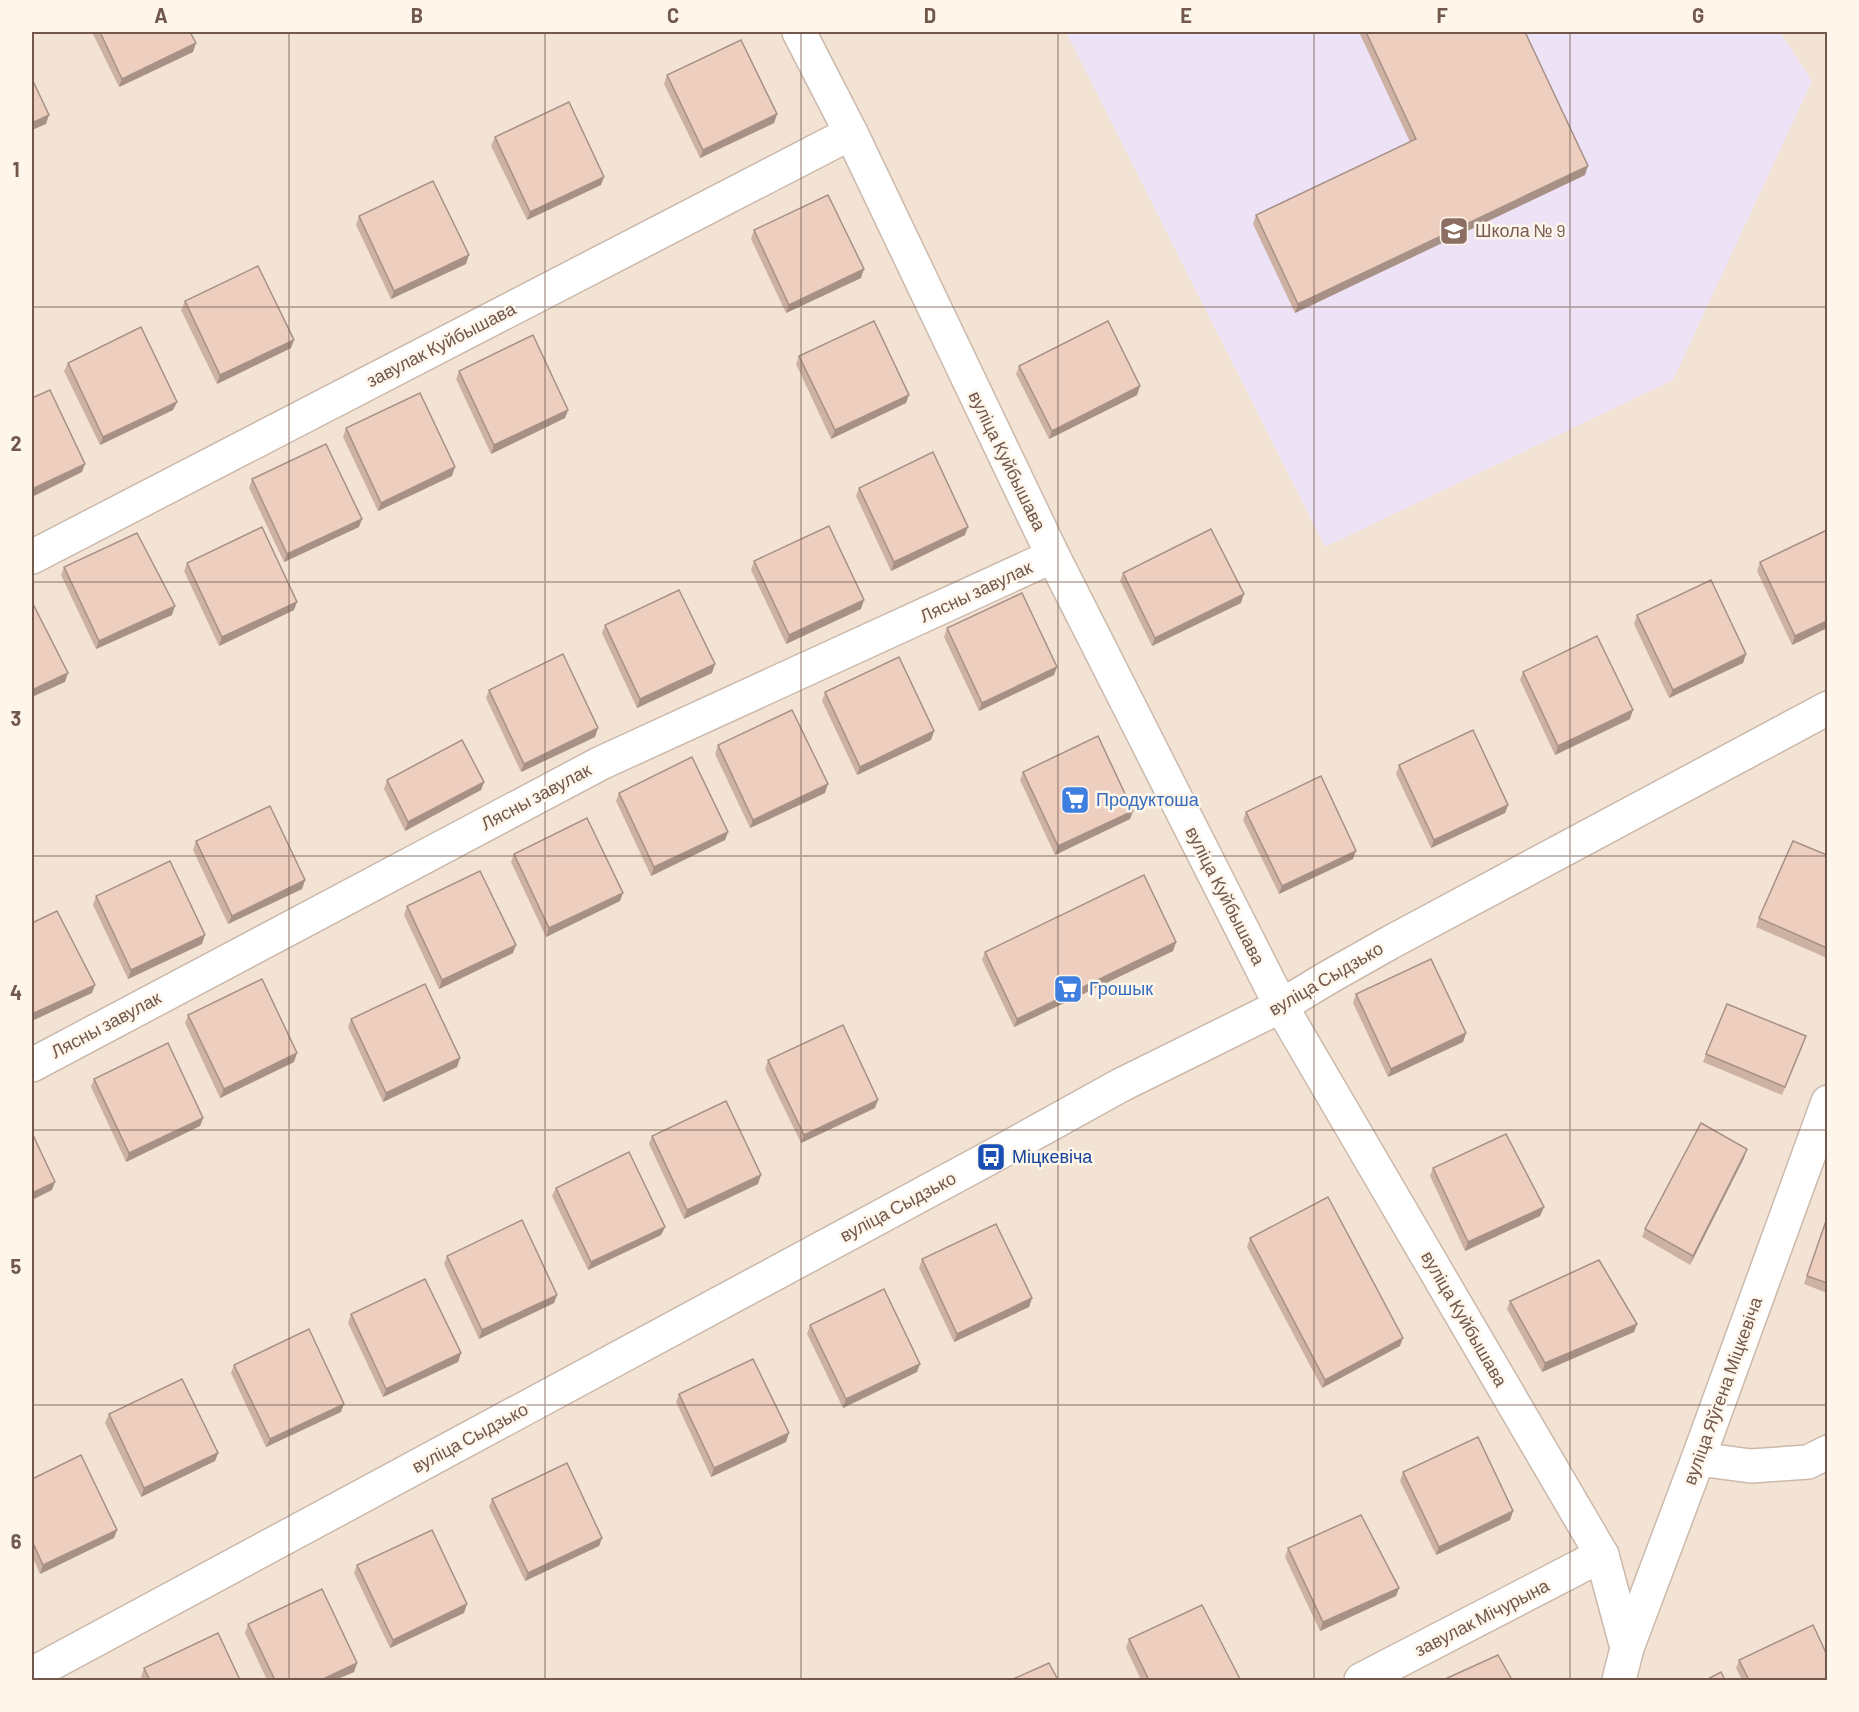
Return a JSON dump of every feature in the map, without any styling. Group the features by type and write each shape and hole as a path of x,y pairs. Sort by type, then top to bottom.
{"street":[{"name":"вуліца Куйбышава","path":"799,32 851,133 1053,556 1281,1006 1602,1555 1627,1648"},
{"name":"завулак Куйбышава","path":"32,557 851,133"},
{"name":"Лясны завулак","path":"32,1065 601,763 1053,556"},
{"name":"вуліца Сыдзько","path":"33,1668 970,1168 1121,1085 1281,1006 1391,942 1827,708"},
{"name":"вуліца Яўгена Міцкевіча","path":"1619,1680 1627,1648 1698,1460 1827,1102"},
{"path":"1698,1460 1751,1466 1808,1462 1827,1452"},
{"name":"завулак Мічурына","path":"1361,1680 1602,1555"}],"shaded area":[{"path":"32,32 1827,32 1827,1680 32,1680"},
{"name":"Школа № 9","path":"1066,32 1780,32 1812,81 1673,380 1325,547"}],"building":[{"path":"100,32 190,32 196,43 122,79"},
{"path":"1366,32 1525,32 1588,166 1298,304 1256,215 1416,139"},
{"path":"741,40 777,114 703,150 667,75"},
{"path":"32,79 49,115 32,123"},
{"path":"569,102 604,177 530,212 495,137"},
{"path":"433,181 469,255 394,291 359,216"},
{"path":"828,195 864,269 789,305 754,230"},
{"path":"258,266 294,340 220,375 185,301"},
{"path":"874,321 909,395 835,430 799,356"},
{"path":"1108,321 1140,386 1052,431 1019,366"},
{"path":"141,327 177,402 103,437 68,363"},
{"path":"533,335 568,410 494,445 459,371"},
{"path":"50,390 85,464 32,489 32,398"},
{"path":"420,393 455,467 381,503 346,428"},
{"path":"326,444 362,519 287,554 252,479"},
{"path":"933,452 968,527 894,562 859,488"},
{"path":"829,526 864,600 789,635 754,561"},
{"path":"262,527 297,602 222,637 187,563"},
{"path":"1211,529 1244,594 1155,638 1123,573"},
{"path":"1827,530 1827,621 1795,636 1760,562"},
{"path":"137,533 175,606 99,641 64,567"},
{"path":"1711,580 1746,654 1673,690 1637,615"},
{"path":"679,590 715,664 640,699 605,625"},
{"path":"1022,593 1057,667 982,703 947,628"},
{"path":"32,602 68,673 32,690"},
{"path":"1597,636 1633,710 1558,746 1523,672"},
{"path":"563,654 598,728 524,764 489,690"},
{"path":"899,657 934,731 860,767 825,692"},
{"path":"792,710 828,784 753,820 718,745"},
{"path":"1473,730 1508,805 1434,840 1399,765"},
{"name":"Продуктоша","path":"1098,736 1133,811 1058,846 1023,772"},
{"path":"462,740 484,782 408,822 387,780"},
{"path":"692,757 728,832 654,867 619,793"},
{"path":"1321,776 1356,851 1282,886 1246,812"},
{"path":"270,806 305,880 232,916 196,841"},
{"path":"587,818 623,893 549,928 514,854"},
{"path":"1793,841 1827,855 1827,948 1759,918"},
{"path":"170,861 205,935 131,970 96,896"},
{"path":"480,871 516,945 442,980 407,906"},
{"path":"1144,875 1176,942 1017,1019 985,952"},
{"path":"57,911 95,985 32,1014 32,923"},
{"path":"1431,959 1466,1033 1391,1069 1356,994"},
{"path":"262,979 297,1053 224,1089 188,1015"},
{"path":"425,984 460,1058 386,1093 351,1019"},
{"path":"1727,1004 1806,1036 1785,1087 1706,1054"},
{"path":"843,1025 878,1100 804,1135 768,1060"},
{"path":"168,1043 203,1118 129,1153 94,1079"},
{"path":"726,1101 761,1175 687,1210 652,1136"},
{"path":"1701,1123 1747,1149 1693,1256 1645,1229"},
{"path":"32,1133 55,1182 32,1193"},
{"path":"1506,1134 1544,1207 1468,1242 1433,1168"},
{"path":"629,1152 665,1227 591,1262 556,1188"},
{"path":"1328,1197 1403,1338 1325,1380 1250,1238"},
{"path":"1827,1218 1827,1283 1807,1276"},
{"path":"522,1220 557,1295 482,1330 447,1256"},
{"path":"996,1224 1032,1298 957,1334 922,1259"},
{"path":"1599,1260 1637,1324 1545,1363 1510,1301"},
{"path":"425,1279 461,1353 386,1389 351,1314"},
{"path":"884,1289 920,1364 846,1399 810,1325"},
{"path":"309,1329 344,1404 270,1439 234,1365"},
{"path":"753,1359 789,1433 714,1468 679,1394"},
{"path":"182,1379 218,1453 144,1488 109,1414"},
{"path":"1478,1437 1513,1511 1439,1547 1403,1472"},
{"path":"81,1455 117,1530 43,1565 32,1541 32,1479"},
{"path":"567,1463 602,1538 528,1573 492,1499"},
{"path":"1361,1515 1399,1588 1323,1622 1288,1548"},
{"path":"432,1530 467,1604 393,1640 357,1565"},
{"path":"322,1589 357,1663 321,1680 275,1680 248,1624"},
{"path":"1202,1605 1240,1679 1149,1680 1129,1639"},
{"path":"1813,1625 1827,1655 1827,1680 1749,1680 1739,1660"},
{"path":"218,1633 240,1680 150,1680 144,1668"},
{"path":"1498,1655 1512,1680 1443,1680"},
{"path":"1049,1663 1058,1680 1011,1680"},
{"path":"1721,1672 1725,1680 1706,1680"}],"place":[{"name":"Школа № 9","path":"1454,231"},
{"name":"Продуктоша","path":"1075,800"},
{"name":"Грошык","path":"1068,989"},
{"name":"Міцкевіча","path":"991,1157"}]}
